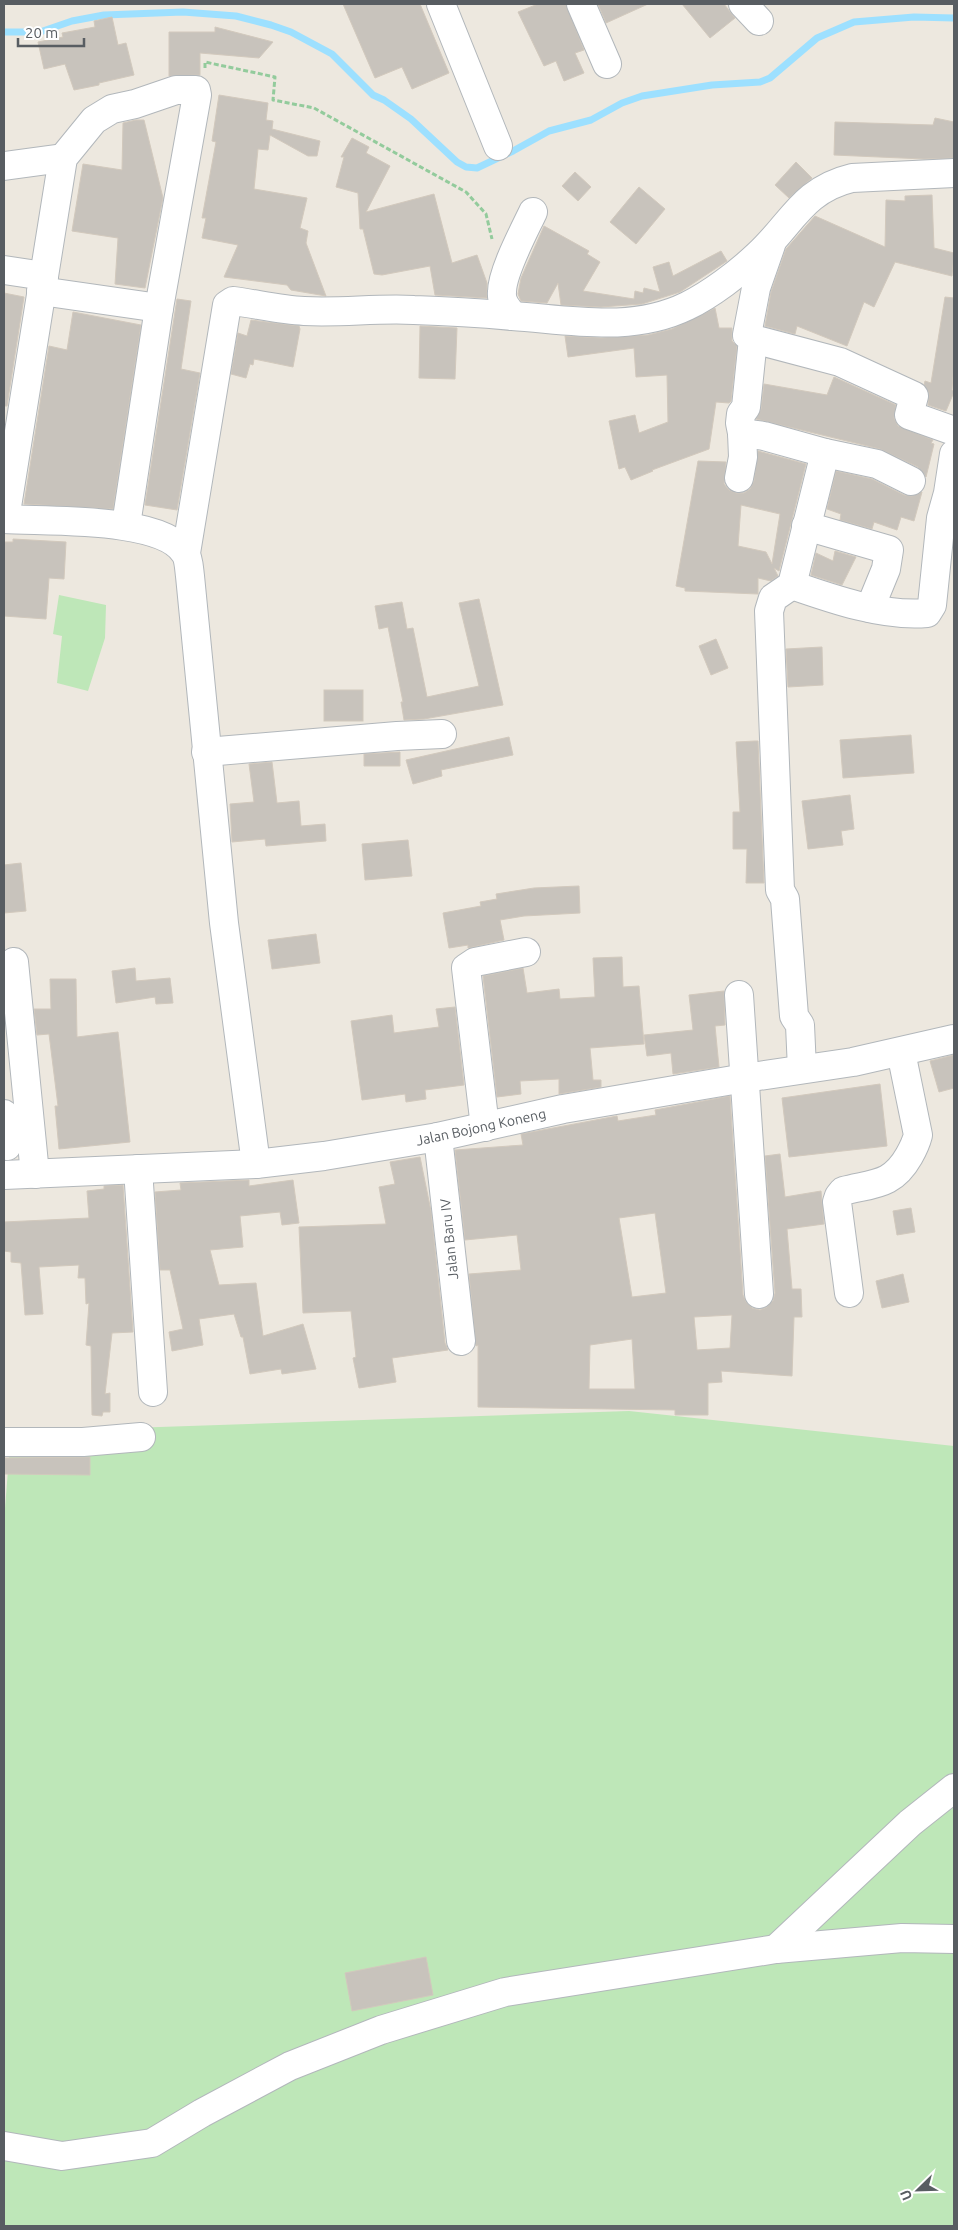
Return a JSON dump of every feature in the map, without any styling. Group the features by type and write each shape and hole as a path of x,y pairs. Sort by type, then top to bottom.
{"street":[{"path":"441,4 498,146"},
{"path":"581,4 607,64"},
{"path":"126,526 159,308 190,142 197,95 196,90 176,90 135,104 112,109 94,120 63,158 4,519 126,526 156,532 172,541 186,553"},
{"path":"4,166 63,158"},
{"path":"256,1164 224,924 190,576 186,553 227,305 233,301 303,311 411,310 513,316 568,322 628,322 665,316 688,306 707,294 758,255 801,205 819,190 852,178 954,173"},
{"path":"513,316 504,304 502,291 508,271 533,212"},
{"path":"773,238 756,288 747,335 753,339 840,362 876,378 914,396 909,415 954,431"},
{"path":"4,270 43,284 159,308"},
{"path":"740,478 743,456 740,423 741,414 746,407 753,339"},
{"path":"742,433 764,436 825,453 877,464 910,481"},
{"path":"802,1070 800,1025 794,1016 785,898 780,890 769,612 773,598 792,585 825,453"},
{"path":"792,585 840,602 870,608 918,614 927,613 930,610 941,518 954,454"},
{"path":"806,526 890,550 886,569 870,608"},
{"path":"206,752 442,734"},
{"path":"485,1127 466,968 475,962 526,952"},
{"path":"14,962 35,1174"},
{"path":"739,995 759,1294"},
{"name":"Jalan Bojong Koneng","path":"4,1175 256,1164 358,1151 438,1137 563,1109 852,1062 954,1039"},
{"path":"850,1293 837,1202 839,1196 843,1191 890,1179 897,1175 918,1135 901,1052"},
{"path":"4,1114 7,1146"},
{"name":"Jalan Baru IV","path":"438,1137 461,1341"},
{"path":"138,1169 153,1392"},
{"path":"4,1442 83,1442 141,1437"},
{"path":"776,1949 910,1823 954,1788"},
{"path":"4,2146 62,2156 152,2143 202,2113 290,2066 381,2030 505,1992 776,1949 902,1938 954,1939"}],"path":[{"path":"196,90 203,79 205,62 275,77 273,100 314,108 466,192 486,214 494,247"}],"green space":[{"path":"59,595 106,605 105,638 88,691 57,683 62,636 53,634"},
{"path":"629,1411 954,1446 954,2226 4,2226 4,1521 11,1432"}],"building":[{"path":"343,4 420,4 449,73 412,89 402,67 375,78"},
{"path":"538,4 566,4 584,50 575,53 584,73 564,81 556,61 544,66 518,12"},
{"path":"598,4 648,4 606,23"},
{"path":"682,4 724,4 735,18 710,38"},
{"path":"112,17 118,45 126,43 134,75 74,90 65,64 44,69 38,42 63,37 62,33 95,27 94,21"},
{"path":"215,27 273,42 259,58 200,53 200,75 169,76 169,32 215,32"},
{"path":"219,95 268,103 266,120 273,121 272,129 320,141 317,156 308,156 270,135 268,150 258,149 254,189 307,198 300,228 308,231 306,243 326,296 291,290 287,285 224,277 238,245 202,238 206,218 202,218 216,142 212,141"},
{"path":"935,118 954,122 954,158 924,159 834,155 835,122 933,125"},
{"path":"144,120 163,198 145,288 115,284 118,238 72,231 83,164 122,170 123,123"},
{"path":"352,138 369,147 366,153 390,166 366,212 434,194 452,263 477,255 487,283 487,298 435,295 430,266 382,275 374,274 363,229 360,229 358,193 336,187 344,157 341,157"},
{"path":"796,162 812,178 789,198 775,185"},
{"path":"575,172 591,187 578,201 562,186"},
{"path":"639,187 665,209 636,244 610,222"},
{"path":"932,195 934,248 954,253 952,276 895,262 874,307 864,302 847,346 797,326 795,334 765,326 771,292 786,249 815,216 885,247 886,200 905,201 905,196"},
{"path":"544,226 589,251 587,254 600,262 583,291 634,299 635,291 643,293 644,288 660,292 653,267 669,262 673,276 721,251 727,261 680,292 642,304 601,307 561,305 558,283 547,303 521,301 518,294 521,278"},
{"path":"4,293 24,297 7,406 4,406"},
{"path":"945,297 954,298 952,390 954,392 946,411 928,405 929,393 924,385 925,381 931,383"},
{"path":"177,299 191,301 181,369 200,373 177,510 145,505"},
{"path":"715,308 719,328 732,328 732,341 737,346 731,401 729,403 716,402 709,449 652,470 631,480 625,467 619,469 609,421 635,415 639,433 668,422 667,375 636,377 634,348 568,357 565,336 601,338 648,335 672,329"},
{"path":"73,312 141,325 113,509 24,504 49,346 67,350"},
{"path":"251,320 299,326 293,367 254,359 253,365 250,364 246,378 231,374 238,333 247,336"},
{"path":"420,326 457,328 455,379 419,378"},
{"path":"834,377 896,405 894,418 898,426 933,440 931,443 934,444 926,477 918,467 880,449 756,419 761,409 764,384 827,395"},
{"path":"758,451 806,464 779,571 774,568 778,576 771,581 758,578 758,594 685,591 685,588 676,586 698,461 726,462 724,484 729,490 736,493 744,493 750,489 754,481","holes":["741,505 780,514 772,564 766,552 738,546"]},
{"path":"836,471 872,479 904,495 912,496 922,492 914,521 901,517 897,530 874,522 872,529 840,520 841,514 827,509"},
{"path":"13,539 66,542 64,579 49,578 46,619 4,616 4,542 13,542"},
{"path":"835,551 856,557 842,585 811,575 816,553 833,561"},
{"path":"479,599 503,705 424,719 404,720 401,702 403,702 388,627 379,629 375,606 402,602 407,629 413,628 427,697 479,686 459,603"},
{"path":"716,639 728,668 711,675 699,646"},
{"path":"822,647 823,685 788,687 786,649"},
{"path":"324,690 363,690 363,721 324,721"},
{"path":"911,735 914,773 843,778 840,740"},
{"path":"509,737 513,755 441,770 442,776 413,784 406,760"},
{"path":"758,741 764,883 746,883 747,849 733,849 733,812 740,812 736,742"},
{"path":"400,752 400,766 364,766 364,754"},
{"path":"272,762 277,803 299,801 301,826 325,824 326,841 266,846 265,839 232,842 230,804 254,802 249,764"},
{"path":"850,795 854,829 841,831 843,845 808,849 802,801"},
{"path":"408,840 412,876 365,880 362,844"},
{"path":"21,863 26,911 4,913 4,865"},
{"path":"579,886 580,913 524,916 500,920 504,940 468,948 468,945 449,948 443,913 481,906 480,902 497,899 496,894 534,888"},
{"path":"316,934 320,963 272,969 268,940"},
{"path":"622,957 623,987 639,986 644,1044 590,1048 593,1080 601,1080 601,1087 559,1094 559,1079 520,1081 521,1094 497,1097 483,976 523,968 527,993 559,989 560,999 595,997 593,958"},
{"path":"135,968 136,981 170,978 173,1003 156,1004 155,997 116,1003 112,971"},
{"path":"50,979 76,979 77,1037 118,1032 130,1142 59,1149 55,1106 58,1106 49,1034 37,1035 34,1009 51,1009"},
{"path":"724,991 725,1025 715,1026 719,1067 673,1074 671,1053 647,1056 644,1035 693,1030 689,995"},
{"path":"455,1007 464,1085 425,1090 426,1099 406,1102 405,1094 362,1100 351,1021 392,1015 394,1033 439,1027 436,1009"},
{"path":"954,1055 954,1088 939,1092 930,1061"},
{"path":"880,1084 887,1146 789,1157 782,1098"},
{"path":"730,1096 743,1295 746,1302 752,1308 760,1310 767,1307 773,1301 775,1293 765,1156 780,1154 785,1197 821,1191 824,1224 787,1229 792,1289 801,1289 802,1317 794,1317 792,1376 721,1371 722,1382 708,1383 708,1415 675,1415 675,1410 478,1407 478,1345 476,1346 469,1274 521,1270 517,1235 465,1240 455,1150 523,1145 521,1134 617,1116 618,1121 656,1115 655,1110","holes":["655,1213 666,1293 632,1297 619,1218","732,1315 730,1348 697,1350 694,1317","632,1339 635,1389 589,1389 590,1345"]},
{"path":"420,1157 431,1211 445,1343 448,1350 392,1358 396,1382 359,1388 353,1358 356,1357 351,1311 303,1313 299,1227 386,1224 379,1187 395,1184 390,1162"},
{"path":"249,1180 249,1186 293,1180 299,1223 282,1225 280,1212 240,1216 243,1247 210,1250 219,1285 256,1283 263,1336 303,1324 316,1369 282,1374 281,1369 250,1374 243,1337 241,1337 234,1314 199,1319 203,1345 172,1351 169,1332 183,1329 170,1270 160,1270 155,1192 181,1190 180,1183"},
{"path":"123,1185 133,1332 112,1333 105,1394 110,1393 110,1412 103,1412 102,1416 92,1415 91,1346 86,1345 89,1303 86,1304 85,1278 78,1278 79,1265 39,1267 43,1314 25,1315 21,1263 11,1262 11,1252 4,1251 4,1222 89,1218 87,1191 104,1189 104,1186"},
{"path":"911,1208 915,1232 897,1235 893,1211"},
{"path":"903,1274 909,1302 882,1308 876,1281"},
{"path":"90,1457 90,1475 4,1474 4,1458"},
{"path":"426,1957 433,1995 352,2011 345,1973"}],"waterway":[{"path":"4,32 40,32 72,21 104,15 183,12 236,16 271,25 291,32 332,54 373,95 384,100 411,119 457,162 466,167 477,168 549,131 591,120 622,103 642,96 712,85 760,82 770,78 817,38 854,22 914,17 954,18"}]}
